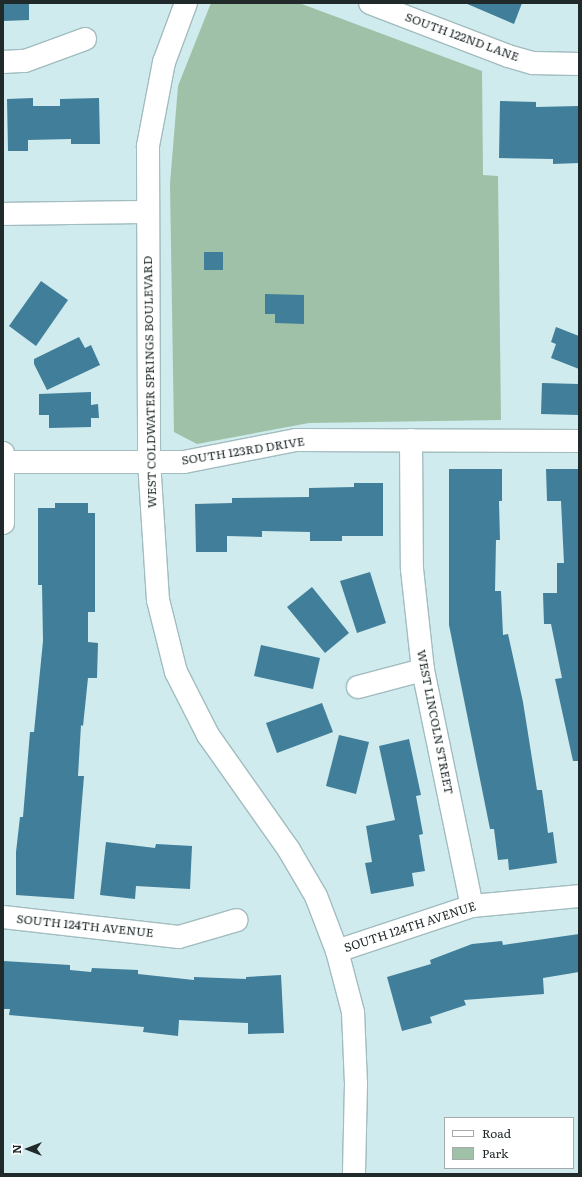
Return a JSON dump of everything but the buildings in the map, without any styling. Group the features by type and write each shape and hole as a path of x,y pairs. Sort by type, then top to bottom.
{"street":[{"name":"WEST COLDWATER SPRINGS BOULEVARD","path":"186,3 164,62 153,112 148,146 149,461 158,600 176,672 208,735 297,863 316,896 337,951 353,1012 354,1174"},
{"name":"SOUTH 122ND LANE","path":"370,3 508,56 533,63 579,64"},
{"path":"3,62 25,61 85,39"},
{"path":"3,214 148,212"},
{"name":"SOUTH 123RD DRIVE","path":"3,462 184,462 296,440 579,441"},
{"name":"WEST LINCOLN STREET","path":"411,440 412,569 423,670 472,906"},
{"path":"3,453 3,523"},
{"path":"358,687 423,670"},
{"name":"SOUTH 124TH AVENUE","path":"337,951 472,906 579,896"},
{"name":"SOUTH 124TH AVENUE","path":"3,917 180,937 237,920"}],"green space":[{"path":"211,3 299,3 482,71 483,175 498,176 501,420 309,423 197,444 174,432 170,184 178,86"}]}
